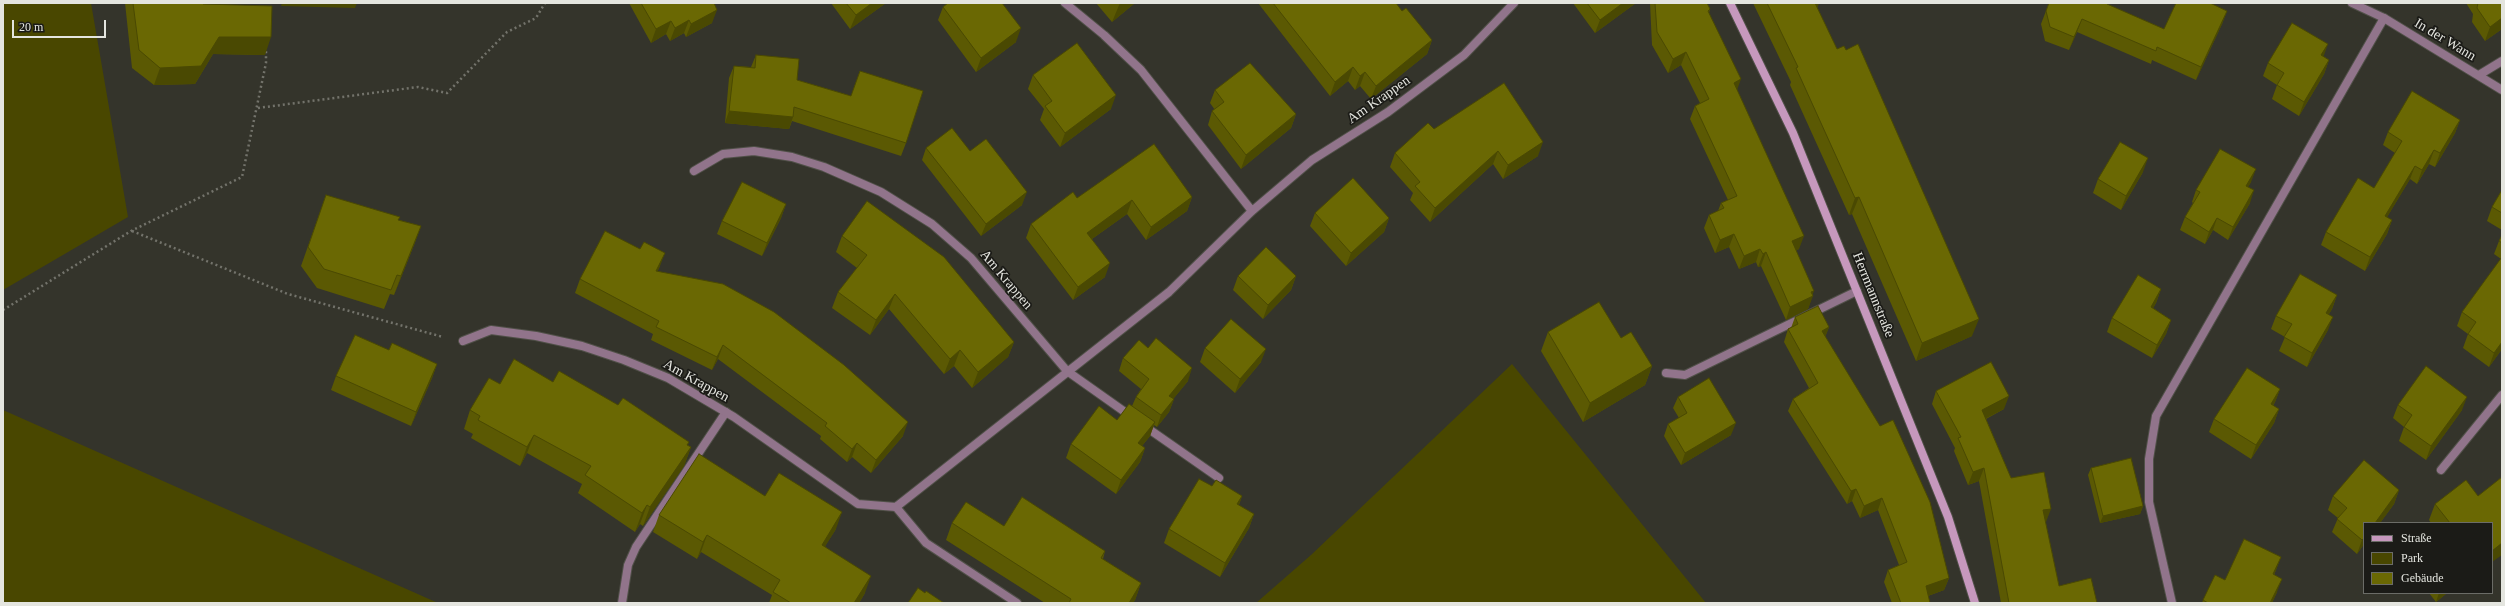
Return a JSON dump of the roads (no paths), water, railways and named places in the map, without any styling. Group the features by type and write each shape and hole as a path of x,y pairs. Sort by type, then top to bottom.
{"street":[{"path":"1065,3 1104,34 1141,70 1252,211"},
{"name":"Am Krappen","path":"463,341 491,330 536,336 582,346 624,360 668,378 726,412 858,504 896,507 1168,292 1252,211 1312,160 1388,112 1464,55 1514,3"},
{"name":"Herrmannstraße","path":"1730,3 1793,133 1948,517 1975,603"},
{"name":"In der Wann","path":"2352,3 2384,18 2502,90"},
{"path":"2172,603 2149,502 2149,459 2156,416 2384,18"},
{"path":"2479,75 2502,61"},
{"name":"Am Krappen","path":"694,171 723,154 754,151 792,157 824,167 881,192 932,224 971,258 1067,372 1219,478"},
{"path":"1666,373 1685,375 1857,291"},
{"path":"2441,470 2502,395"},
{"path":"622,603 628,565 636,547 726,412"},
{"path":"896,507 926,542 1017,603"}]}
